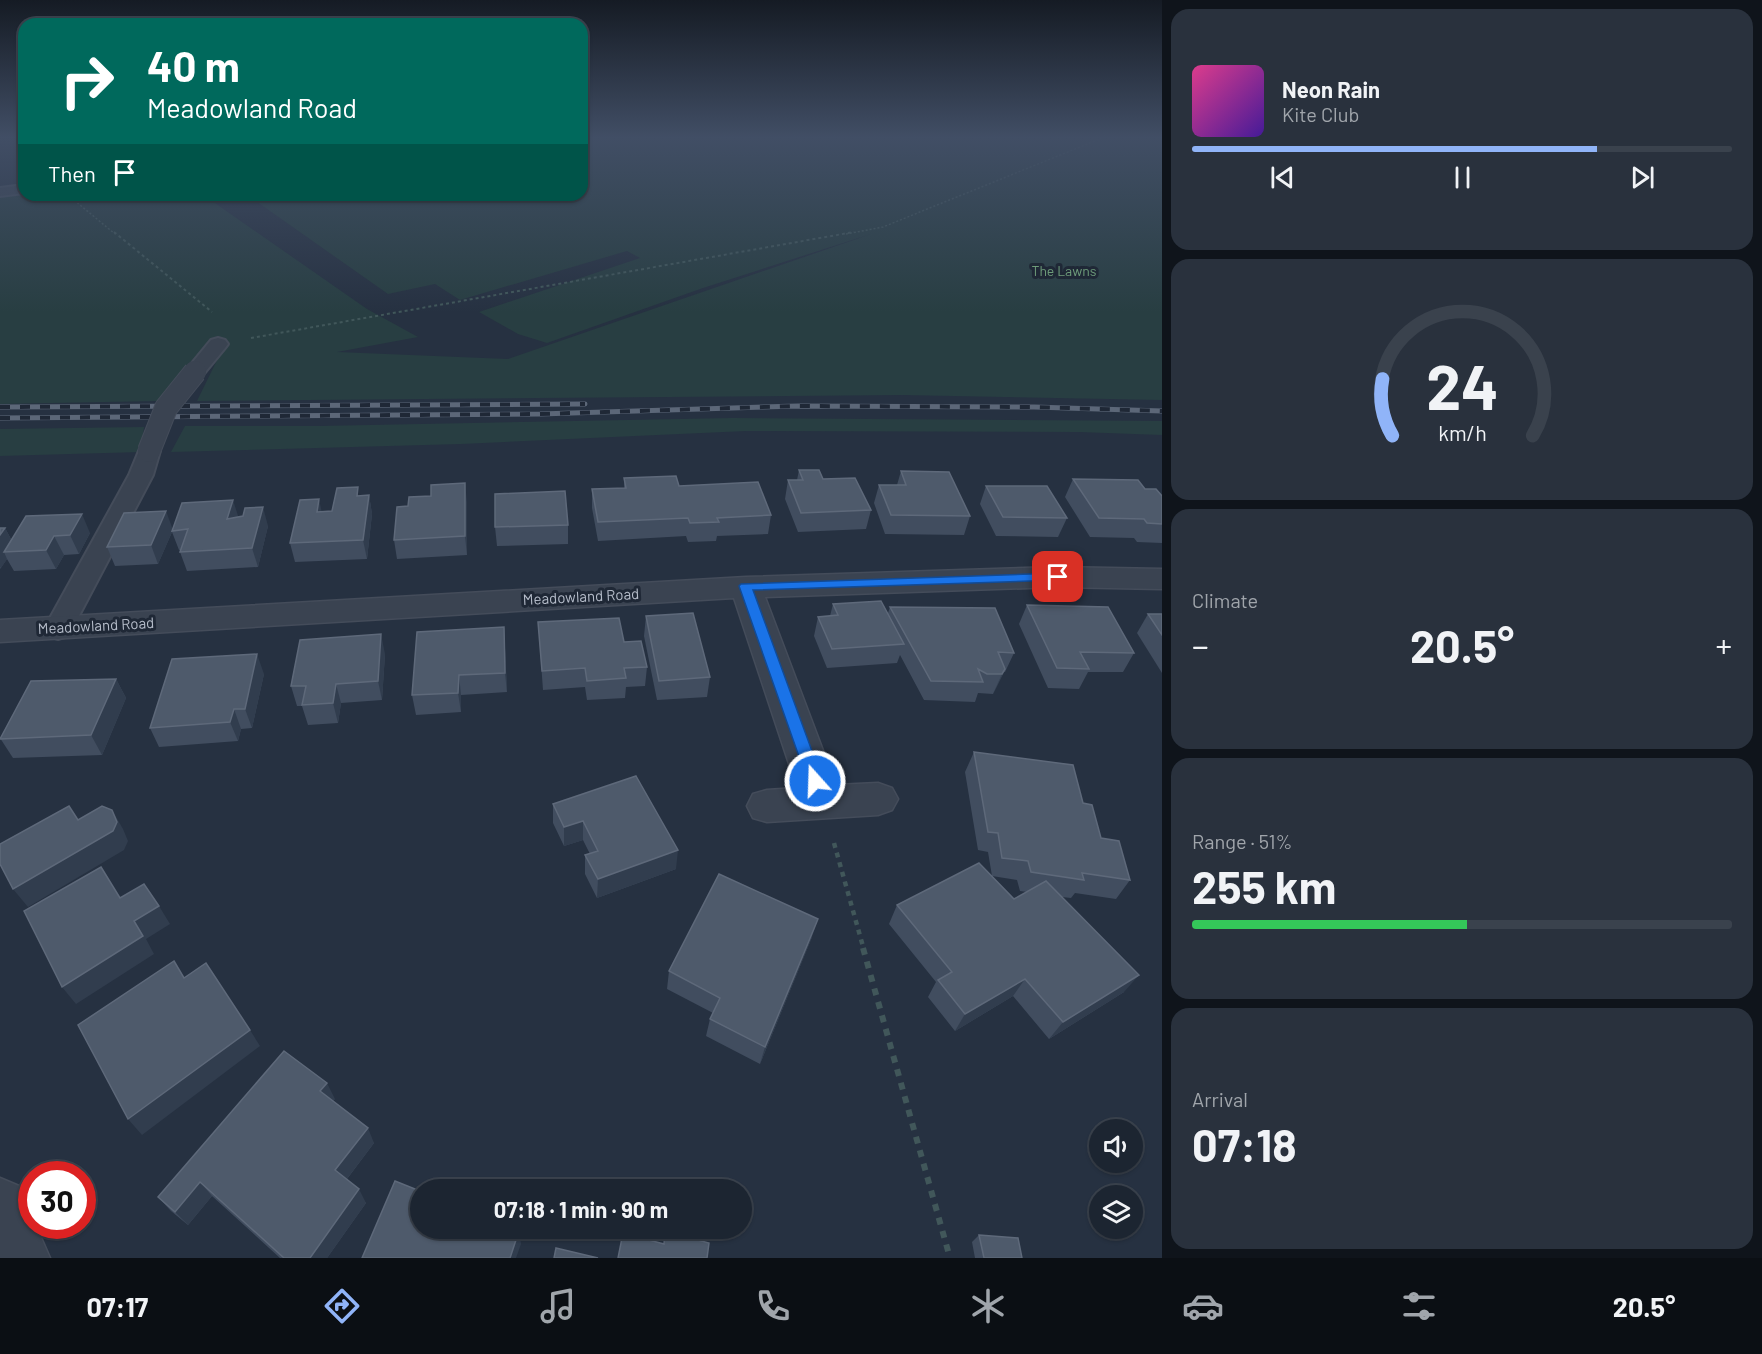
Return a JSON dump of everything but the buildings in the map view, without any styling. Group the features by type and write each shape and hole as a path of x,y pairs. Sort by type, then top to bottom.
{"street":[{"name":"Meadowland Road","path":"3,637 58,629 746,586 1058,577 1162,579"},
{"path":"746,586 822,802"},
{"path":"767,806 878,799"},
{"path":"0,1205 21,1258"}],"lane":[{"path":"58,629 141,475 155,427 170,399 218,344"}],"path":[{"path":"75,201 217,316 218,344 883,227 962,195"},
{"path":"822,802 950,1258"}],"green space":[{"name":"The Lawns","path":"11,195 18,195 18,201 212,201 367,309 418,337 337,352 508,359 871,234 703,288 547,343 518,334 479,312 640,258 627,251 460,300 435,284 388,294 256,201 588,201 588,195 1162,195 1162,400 902,395 197,401 221,352 158,401 0,404 0,197"},
{"path":"733,418 1162,421 1162,435 1079,432 746,431 461,444 171,452 185,426 319,426"},
{"path":"144,427 141,452 0,456 0,429"}],"railway":[{"path":"0,407 585,404"},
{"path":"0,418 540,414 798,406 1034,407 1162,411"}],"route":[{"path":"815,781 746,586 1058,577"}]}
